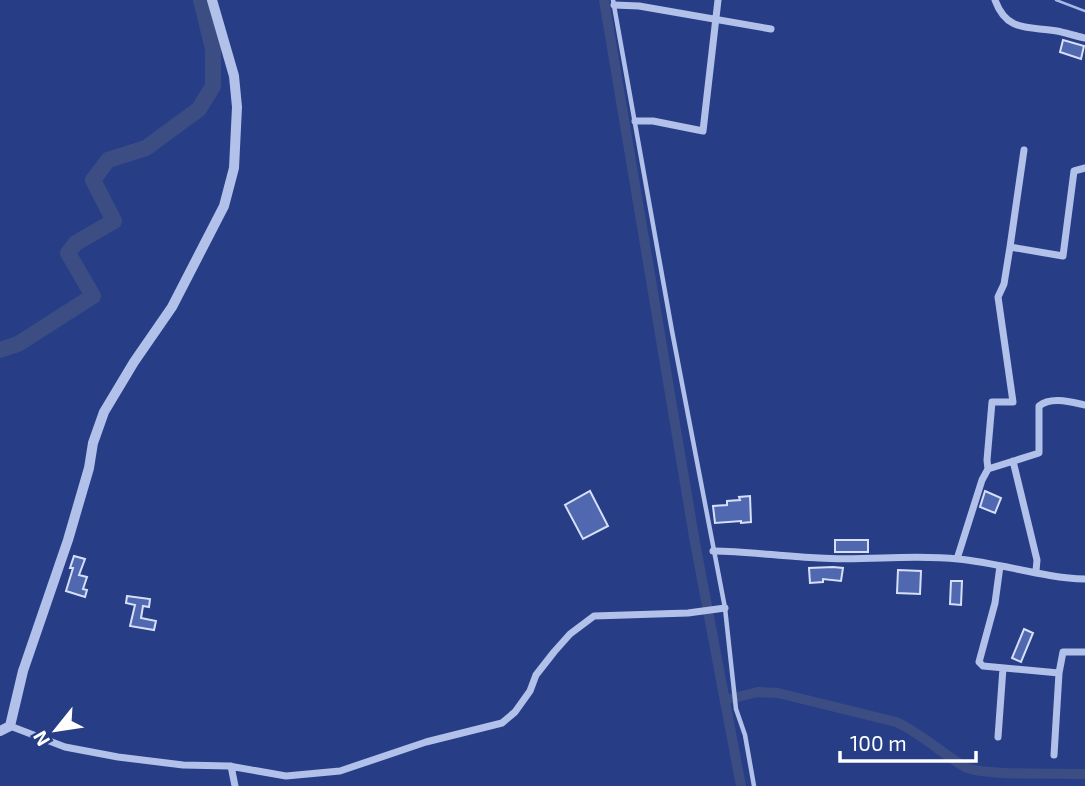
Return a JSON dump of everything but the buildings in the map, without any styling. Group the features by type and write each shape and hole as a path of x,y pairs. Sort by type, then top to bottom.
{"street":[{"path":"212,0 234,76 237,107 234,169 224,206 172,307 104,412 93,443 89,468 68,540 5,728 65,747 118,757 183,765 231,766 286,776 340,771 437,739 502,723 515,712 530,691 536,674 554,652 570,634 594,616 688,613 722,608"},
{"path":"635,121 653,121 703,131 718,0"},
{"path":"995,0 1004,17 1012,23 1028,29 1055,31 1085,38"},
{"path":"613,3 771,29"},
{"path":"957,559 988,469 986,460 992,402 1013,402 998,297 1004,284 1024,150"},
{"path":"1010,247 1062,256 1074,171 1085,168"},
{"path":"988,469 1039,453 1039,406 1044,402 1085,405"},
{"path":"1013,461 1037,560 1036,571"},
{"path":"713,551 745,551 819,558 957,559 1036,571 1063,578 1085,579"},
{"path":"1000,566 995,604 979,657 983,666 1059,673"},
{"path":"1054,755 1059,673 1063,652 1085,653"},
{"path":"998,737 1003,668"},
{"path":"231,766 235,786"}],"lane":[{"path":"613,3 713,551 736,709 745,735 754,786"}],"waterway":[{"path":"0,350 18,344 93,296 68,253 76,243 114,221 93,180 108,160 146,148 199,109 213,86 213,49 201,0"},
{"path":"604,0 694,537 741,786"},
{"path":"1056,0 1085,11"},
{"path":"725,700 758,692 778,693 896,722 965,767 974,770 1085,774"}]}
